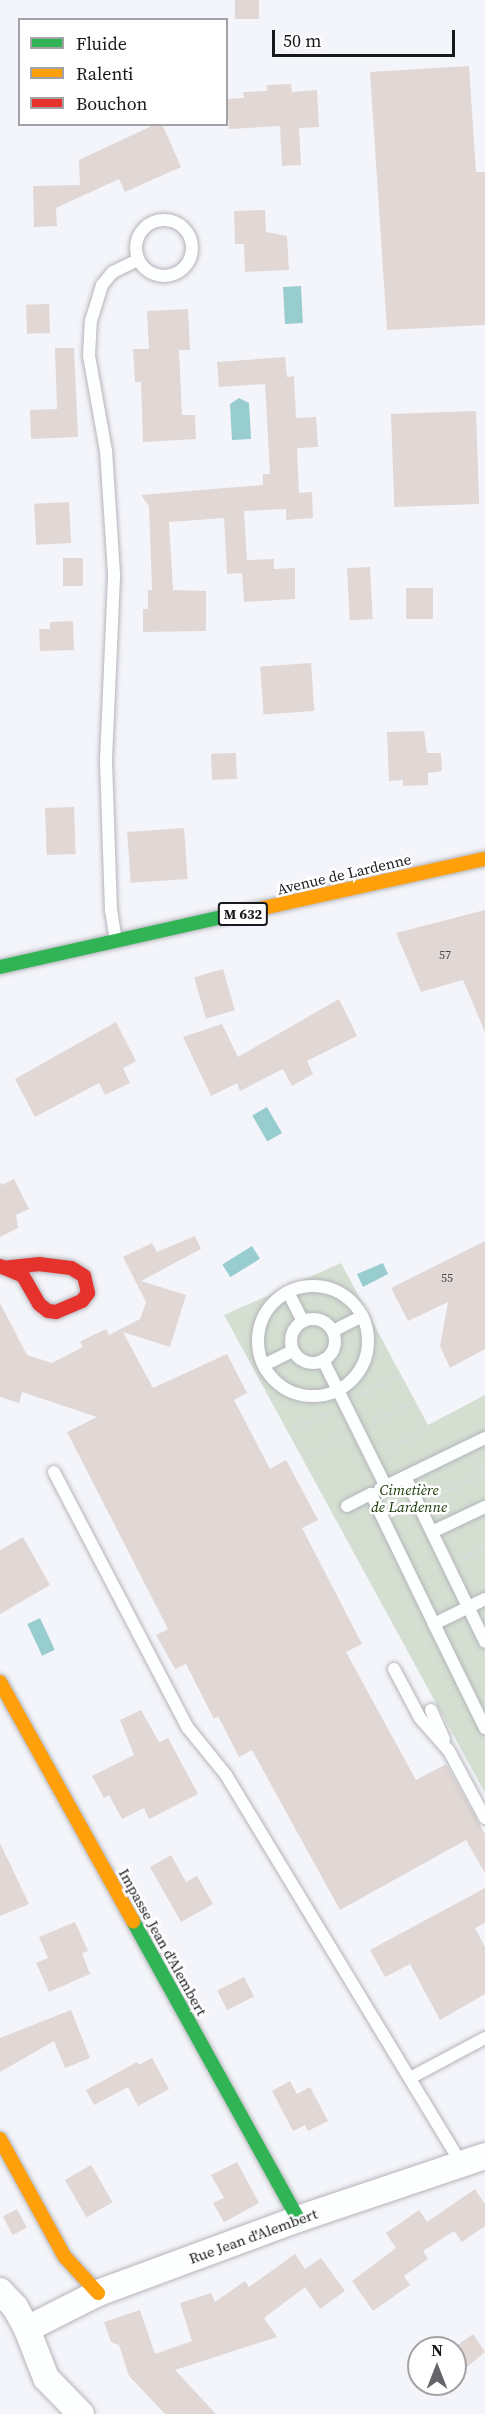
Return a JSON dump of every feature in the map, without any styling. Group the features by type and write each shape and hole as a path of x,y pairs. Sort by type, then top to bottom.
{"street":[{"name":"Avenue de Lardenne","path":"0,967 485,860"},
{"path":"40,1264 71,1268 84,1276 88,1293 82,1301 56,1312 48,1311 39,1304 23,1276 2,1267 40,1264"},
{"name":"Impasse Jean d'Alembert","path":"0,1682 298,2219"},
{"path":"0,2139 65,2257 98,2293"},
{"name":"Rue Jean d'Alembert","path":"27,2329 98,2293 298,2219 473,2161"},
{"path":"0,2291 15,2307 27,2329 46,2378 81,2414"}],"lane":[{"path":"157,220 177,223 190,237 192,256 180,272 161,277 143,268 138,260 136,241 148,225 157,220"},
{"path":"117,942 111,911 106,760 114,574 106,451 89,356 91,321 102,285 113,272 138,260"},
{"path":"302,1287 330,1288 354,1304 362,1316 367,1330 365,1358 354,1376 338,1390 324,1394 296,1393 272,1377 264,1365 259,1352 261,1323 276,1300 288,1292 302,1287"},
{"path":"288,1292 303,1321"},
{"path":"333,1331 362,1316"},
{"path":"320,1320 333,1331 334,1348 323,1360 306,1362 293,1351 292,1334 303,1321 320,1320"},
{"path":"264,1365 293,1351"},
{"path":"323,1360 386,1486"},
{"path":"347,1506 485,1438"},
{"path":"54,1472 188,1728 226,1775 410,2078 473,2161"},
{"path":"405,1477 485,1642"},
{"path":"371,1494 485,1728"},
{"path":"432,1532 485,1507"},
{"path":"434,1624 485,1599"},
{"path":"394,1669 420,1718 449,1750"},
{"path":"431,1710 485,1818"},
{"path":"410,2078 485,2038"}],"path":[{"path":"372,1458 422,1431"},
{"path":"419,1505 485,1472"}],"green space":[{"name":"Cimetière de Lardenne","path":"341,1263 428,1425 485,1395 485,1793 224,1315"}],"water":[{"path":"301,286 303,323 285,324 283,287"},
{"path":"239,398 249,403 251,439 232,440 230,404"},
{"path":"267,1107 282,1133 267,1141 252,1116"},
{"path":"252,1246 260,1259 230,1277 222,1265"},
{"path":"383,1263 388,1274 363,1287 357,1274"},
{"path":"40,1618 55,1650 42,1656 27,1624"}],"building":[{"path":"235,0 259,0 259,19 235,19"},
{"path":"469,66 476,172 485,172 485,325 387,330 370,72"},
{"path":"291,84 292,92 317,90 319,127 299,128 301,165 282,166 280,126 229,129 228,99 244,98 243,92 267,91 267,85"},
{"path":"152,126 163,126 181,167 125,192 119,179 56,208 57,226 34,227 33,186 80,185 79,160"},
{"path":"265,210 266,232 287,236 289,270 245,272 244,244 235,244 234,211"},
{"path":"49,304 50,333 27,334 26,305"},
{"path":"188,309 190,350 179,350 182,415 195,415 196,439 143,442 141,382 135,382 133,349 149,349 147,311"},
{"path":"55,348 74,348 78,437 31,439 30,410 57,409"},
{"path":"285,357 287,377 294,376 296,418 316,417 318,447 297,448 299,493 312,492 313,518 286,520 286,509 244,511 247,560 274,559 274,569 295,568 295,599 244,602 242,573 227,574 224,518 169,522 173,590 206,591 206,631 143,632 143,609 148,609 148,590 152,590 149,506 141,495 263,485 263,474 270,474 265,384 219,387 217,362"},
{"path":"476,411 479,504 394,507 391,414"},
{"path":"69,502 71,543 36,545 34,504"},
{"path":"63,558 83,558 83,586 63,586"},
{"path":"370,567 373,619 350,620 347,568"},
{"path":"406,588 433,588 433,619 406,619"},
{"path":"73,621 74,650 40,651 39,629 50,629 50,622"},
{"path":"311,663 314,711 263,714 260,667"},
{"path":"424,731 427,753 441,753 442,771 428,773 428,785 403,786 403,780 389,781 387,732"},
{"path":"236,753 237,779 212,780 211,754"},
{"path":"74,807 76,854 47,855 45,808"},
{"path":"184,828 188,879 131,883 127,832"},
{"path":"485,910 485,1032 463,980 421,992 396,933"},
{"path":"223,969 235,1010 206,1019 194,977"},
{"path":"339,999 357,1036 307,1061 313,1074 292,1086 283,1069 240,1091 237,1083 211,1096 183,1037 222,1024 238,1057"},
{"path":"116,1022 136,1061 123,1068 130,1083 105,1095 99,1083 35,1117 15,1079"},
{"path":"14,1179 29,1209 16,1215 18,1228 0,1237 0,1182 2,1185"},
{"path":"195,1236 201,1249 141,1281 186,1295 170,1347 123,1332 153,1388 227,1354 247,1393 234,1400 270,1469 286,1460 318,1520 302,1528 362,1644 346,1652 416,1780 446,1764 485,1834 485,1873 466,1840 340,1910 252,1750 239,1757 218,1716 214,1719 186,1664 175,1669 156,1635 168,1629 67,1432 97,1417 22,1392 19,1403 0,1397 0,1303 27,1355 52,1363 83,1347 80,1342 93,1335 106,1329 109,1335 140,1319 146,1302 123,1257 152,1243 157,1252"},
{"path":"485,1241 485,1349 450,1368 440,1346 448,1302 408,1321 391,1288"},
{"path":"23,1537 50,1585 0,1614 0,1550"},
{"path":"141,1710 159,1742 168,1738 198,1794 149,1819 144,1808 122,1819 109,1795 104,1798 92,1776 134,1755 120,1720"},
{"path":"0,1843 29,1904 0,1916"},
{"path":"171,1855 186,1882 197,1876 213,1904 181,1922 150,1867"},
{"path":"485,1888 485,1923 475,1928 485,1947 485,1994 440,2020 410,1964 385,1977 370,1950"},
{"path":"75,1922 88,1951 82,1953 90,1974 49,1992 36,1963 48,1958 39,1937"},
{"path":"244,1977 254,1997 227,2010 217,1991"},
{"path":"71,2010 90,2058 65,2068 54,2041 0,2072 0,2038"},
{"path":"152,2058 169,2089 138,2106 128,2087 94,2105 86,2090 137,2062 139,2065"},
{"path":"290,2081 297,2094 310,2087 328,2121 308,2131 305,2125 293,2131 272,2091"},
{"path":"237,2162 259,2203 224,2222 213,2203 224,2198 211,2175"},
{"path":"91,2165 112,2202 87,2217 65,2180"},
{"path":"475,2189 485,2204 485,2226 462,2242 454,2231 423,2251 428,2259 404,2276 410,2285 373,2311 352,2281 396,2248 386,2233 419,2210 427,2222"},
{"path":"17,2209 27,2228 13,2235 3,2217"},
{"path":"295,2254 305,2269 321,2258 345,2291 320,2309 305,2287 264,2318 277,2337 175,2370 216,2414 165,2414 129,2376 119,2345 111,2342 104,2322 140,2310 155,2354 192,2341 180,2303 211,2293 215,2302 245,2281 249,2287"},
{"path":"473,2334 485,2352 467,2367 467,2338"}],"traffic: fast":[{"path":"0,967 227,916"},
{"path":"133,1921 298,2219"}],"traffic: slow":[{"path":"227,916 485,859"},
{"path":"0,1682 133,1921"},
{"path":"0,2139 65,2257 98,2293"}],"traffic: jam":[{"path":"0,1266 23,1276 39,1304 48,1311 56,1312 82,1301 88,1293 84,1276 71,1268 40,1264 4,1268"}]}
